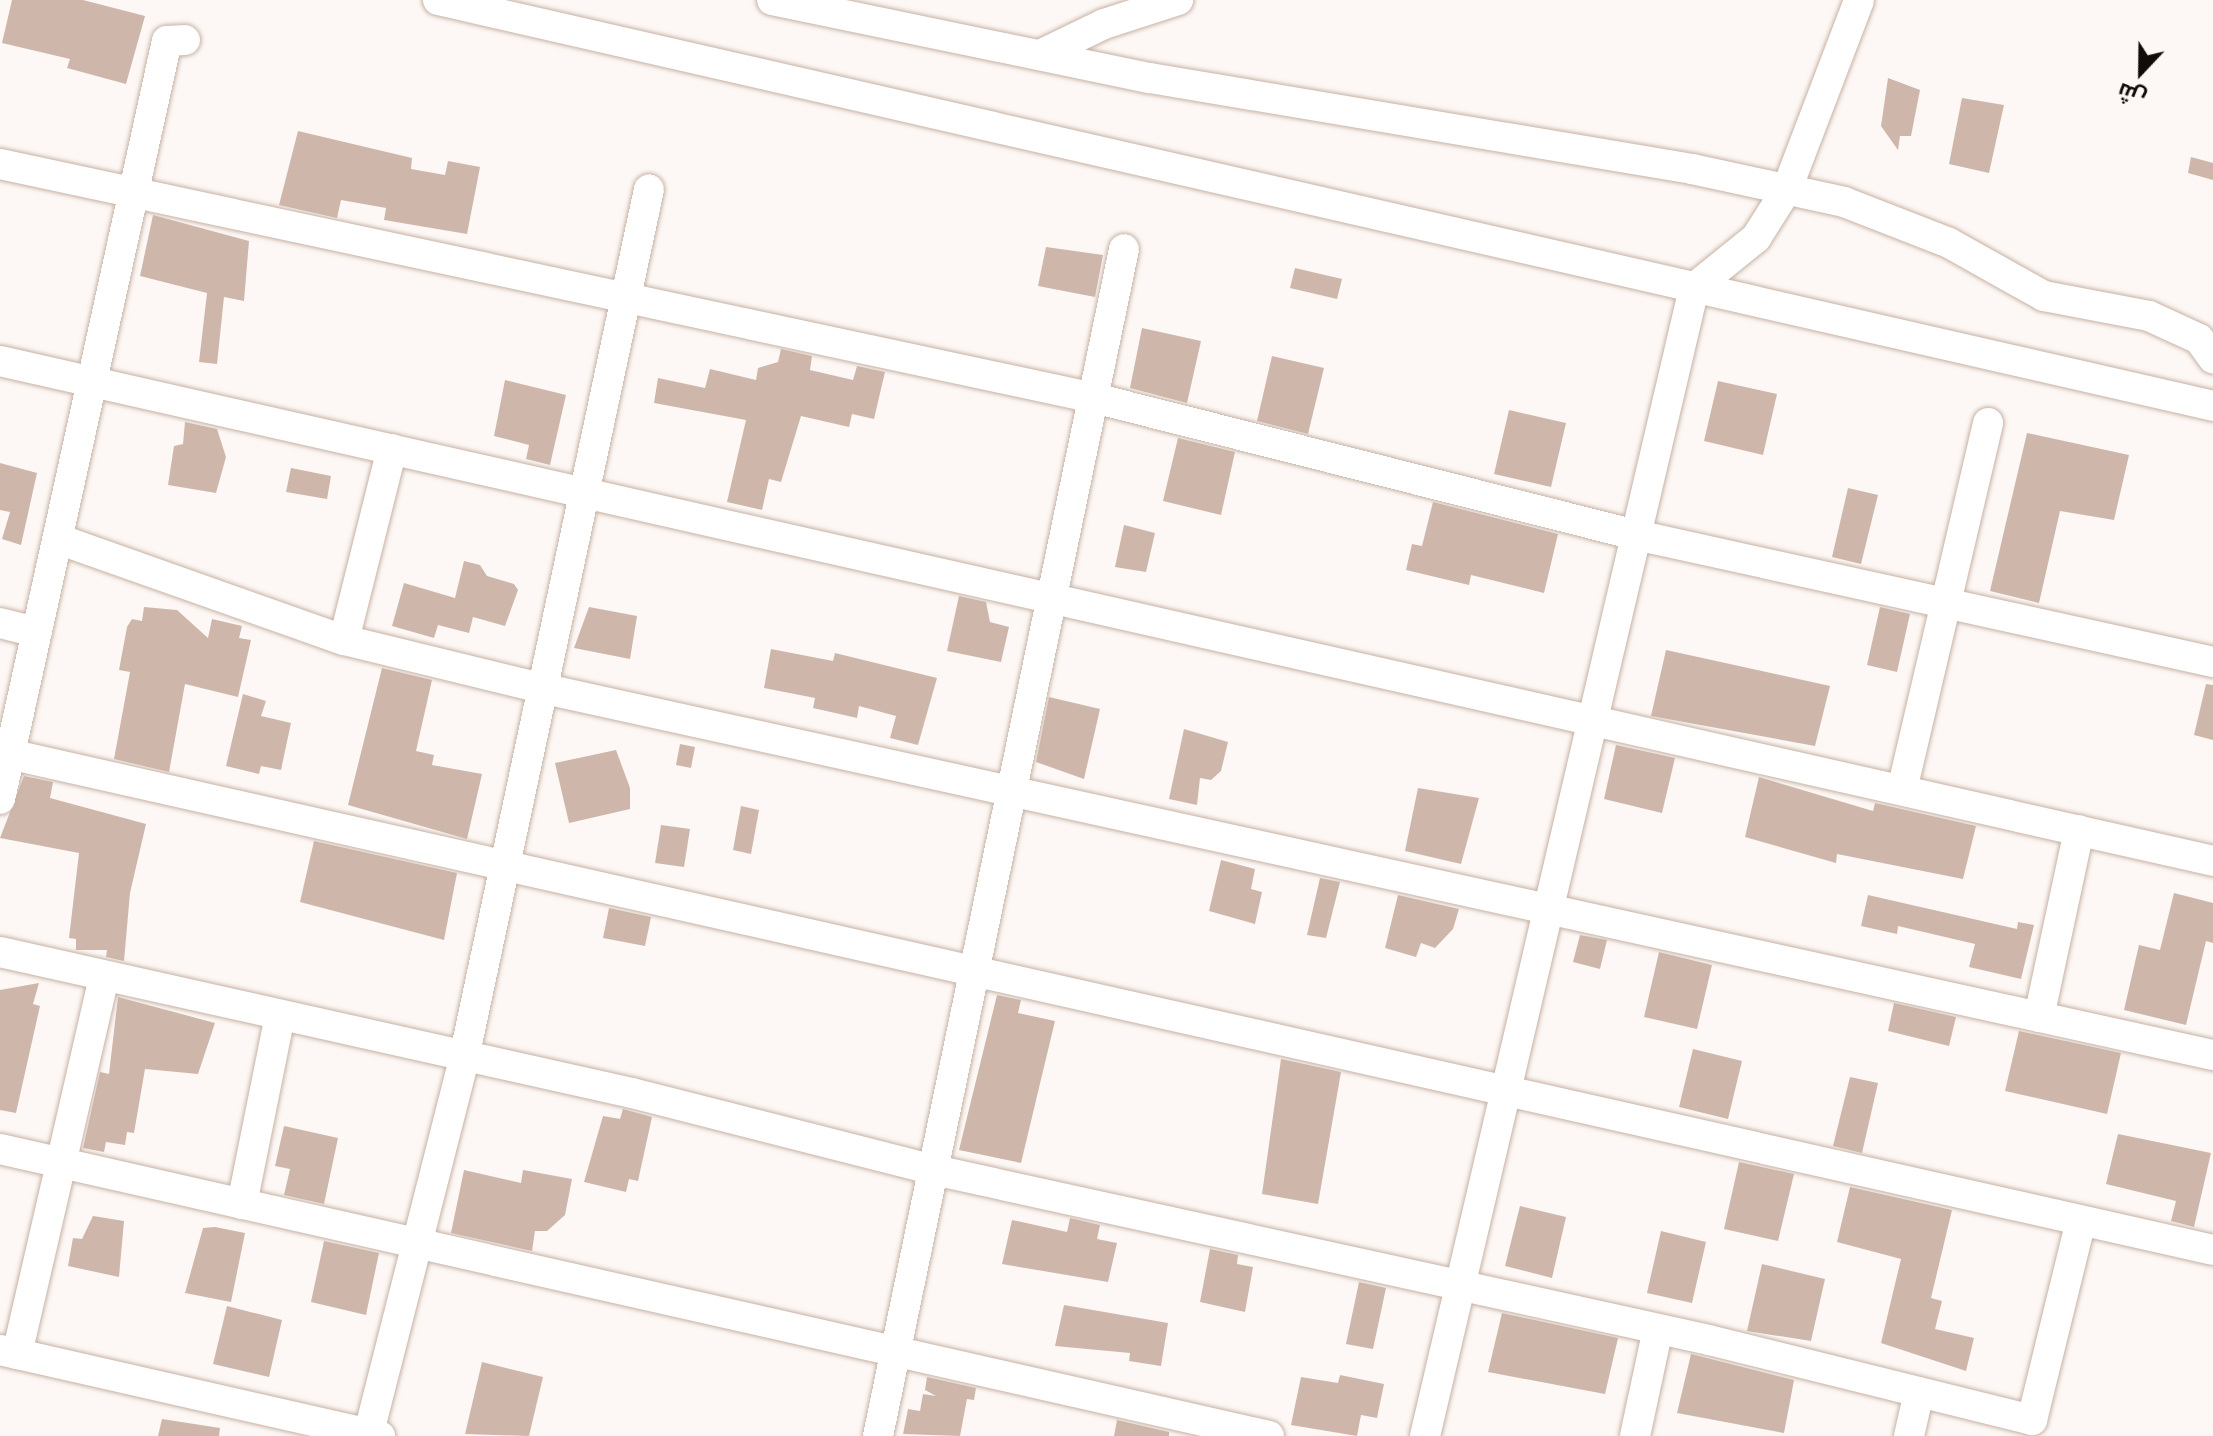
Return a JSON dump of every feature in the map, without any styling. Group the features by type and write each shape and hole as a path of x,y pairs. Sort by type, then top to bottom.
{"street":[{"path":"438,0 540,12 1694,288 2213,406"},
{"path":"521,0 540,12"},
{"path":"772,0 828,6 1040,55 1787,189 1844,202 1949,243 2044,296 2149,316 2199,339 2213,358"},
{"path":"1040,55 1104,24 1178,0"},
{"path":"1425,1436 1694,288 1756,238 1787,189 1859,0"},
{"path":"0,799 5,754 37,632 167,41 185,40"},
{"path":"0,164 1094,398 1636,535 2213,662"},
{"path":"104,976 61,1163 8,1352 372,1435 415,1243 464,1058 588,494 649,189"},
{"path":"878,1436 1124,249"},
{"path":"0,361 2213,861"},
{"path":"1902,790 1988,423"},
{"path":"344,640 392,449"},
{"path":"58,539 344,640 545,689 2213,1055"},
{"path":"0,623 37,632"},
{"path":"5,754 2213,1250"},
{"path":"2039,1017 2079,830"},
{"path":"0,952 715,1112 934,1170 1658,1329 2032,1420 2081,1221"},
{"path":"242,1204 280,1016"},
{"path":"0,1149 1269,1436"},
{"path":"1635,1436 1658,1329"},
{"path":"1909,1436 1919,1392"}],"building":[{"path":"12,0 83,0 145,16 126,84 67,68 70,59 2,43"},
{"path":"1888,78 1920,90 1911,136 1900,136 1898,150 1881,126"},
{"path":"1962,98 2004,105 1989,173 1949,164"},
{"path":"298,131 412,158 411,169 445,175 448,161 480,167 467,234 384,220 386,208 341,200 337,218 279,205"},
{"path":"2191,157 2213,163 2213,180 2188,173"},
{"path":"153,215 249,241 244,301 224,297 217,364 199,362 207,293 140,276"},
{"path":"1046,247 1103,255 1095,297 1038,286"},
{"path":"1295,268 1342,279 1337,299 1290,288"},
{"path":"1142,328 1201,341 1187,403 1130,388"},
{"path":"781,349 812,356 810,370 853,380 857,366 885,372 874,419 852,414 849,427 801,416 781,482 769,479 762,510 727,502 746,420 654,403 658,378 705,388 710,369 756,380 758,368 778,362"},
{"path":"1272,356 1324,368 1308,434 1257,421"},
{"path":"505,380 566,395 550,465 526,459 529,445 494,436"},
{"path":"1718,381 1777,394 1763,455 1704,441"},
{"path":"1509,410 1566,423 1551,487 1494,474"},
{"path":"185,422 217,429 226,457 216,493 168,485 174,446 183,444"},
{"path":"2027,433 2129,455 2114,520 2060,511 2039,603 1990,591"},
{"path":"1178,438 1235,452 1221,515 1163,501"},
{"path":"0,463 37,473 21,545 2,539 10,512 0,510"},
{"path":"291,468 331,476 327,499 286,492"},
{"path":"1848,488 1878,495 1861,564 1832,557"},
{"path":"1433,502 1558,534 1544,593 1471,575 1469,585 1406,570 1412,544 1422,546"},
{"path":"1124,525 1155,533 1146,572 1115,567"},
{"path":"464,561 480,565 487,576 514,584 518,590 505,626 473,617 469,633 438,625 434,638 392,626 404,583 455,598"},
{"path":"959,596 986,602 990,622 1009,627 1001,662 947,651"},
{"path":"144,607 177,610 208,638 212,619 242,626 239,638 251,640 238,697 185,684 169,772 114,759 130,672 119,670 127,627 132,619 142,621"},
{"path":"589,607 637,616 630,659 574,648"},
{"path":"1880,607 1910,614 1897,672 1867,665"},
{"path":"771,649 833,661 835,653 937,678 918,745 890,738 896,716 859,706 857,718 813,708 815,698 764,688"},
{"path":"1666,650 1830,686 1815,746 1651,716"},
{"path":"382,668 432,680 416,751 434,755 432,765 482,774 467,839 348,805"},
{"path":"2206,684 2213,685 2213,740 2194,735"},
{"path":"243,694 266,701 261,716 291,723 281,770 261,766 259,774 226,766"},
{"path":"1049,697 1100,709 1084,779 1036,762"},
{"path":"1184,729 1228,742 1221,771 1211,780 1200,778 1197,805 1169,799"},
{"path":"680,744 695,747 691,768 676,765"},
{"path":"1616,745 1675,758 1662,813 1604,799"},
{"path":"616,750 630,788 630,809 569,823 555,763"},
{"path":"24,776 53,782 50,798 146,824 130,893 124,961 106,957 107,950 76,950 76,939 69,938 79,853 0,838"},
{"path":"1759,777 1873,811 1875,803 1976,826 1963,879 1837,854 1836,863 1745,837"},
{"path":"1418,788 1479,798 1461,864 1405,851"},
{"path":"741,806 759,810 751,854 733,850"},
{"path":"661,825 690,829 684,867 655,863"},
{"path":"314,841 457,873 444,940 300,902"},
{"path":"1221,860 1255,869 1251,889 1262,892 1255,924 1209,911"},
{"path":"1320,878 1340,882 1326,938 1307,935"},
{"path":"2174,893 2213,903 2213,943 2206,941 2186,1025 2124,1010 2139,945 2160,950"},
{"path":"1398,895 1459,909 1453,929 1435,948 1421,943 1416,957 1385,948"},
{"path":"1868,895 2017,929 2018,922 2034,925 2021,979 1969,967 1975,944 1898,926 1897,934 1861,926"},
{"path":"609,908 651,917 645,946 603,938"},
{"path":"1580,935 1607,940 1600,969 1573,962"},
{"path":"1659,952 1712,965 1697,1029 1644,1017"},
{"path":"39,983 33,1004 40,1006 16,1113 0,1110 0,990"},
{"path":"997,995 1021,1000 1018,1013 1055,1021 1021,1163 959,1150"},
{"path":"118,997 215,1023 198,1074 145,1069 134,1133 127,1132 125,1145 106,1142 104,1152 83,1148 100,1072 109,1074"},
{"path":"1894,1003 1956,1017 1949,1046 1888,1031"},
{"path":"2019,1031 2121,1053 2107,1114 2005,1091"},
{"path":"1693,1049 1742,1061 1728,1119 1679,1107"},
{"path":"1281,1059 1341,1072 1318,1204 1262,1194"},
{"path":"1850,1077 1878,1083 1862,1153 1833,1146"},
{"path":"623,1109 652,1117 638,1181 629,1179 626,1192 584,1182 603,1116 620,1119"},
{"path":"284,1126 338,1138 324,1204 284,1195 290,1169 275,1166"},
{"path":"2118,1134 2211,1153 2194,1227 2171,1221 2176,1201 2106,1184"},
{"path":"1739,1162 1794,1174 1778,1241 1724,1229"},
{"path":"464,1170 521,1183 523,1170 572,1179 565,1215 547,1231 535,1231 532,1251 451,1233"},
{"path":"1850,1187 1952,1210 1931,1298 1942,1301 1935,1329 1974,1338 1966,1371 1881,1343 1901,1259 1837,1242"},
{"path":"1520,1206 1566,1217 1552,1278 1505,1266"},
{"path":"93,1216 124,1221 119,1277 68,1266 73,1238 82,1239"},
{"path":"1070,1218 1100,1225 1097,1239 1117,1243 1108,1282 1002,1264 1012,1220 1067,1232"},
{"path":"215,1227 245,1233 231,1302 185,1293 203,1228"},
{"path":"1661,1231 1706,1242 1692,1303 1647,1293"},
{"path":"324,1241 379,1253 366,1315 311,1302"},
{"path":"1210,1249 1238,1255 1237,1264 1253,1267 1245,1312 1200,1302"},
{"path":"1762,1264 1825,1279 1811,1341 1747,1331"},
{"path":"1359,1282 1386,1288 1373,1349 1346,1344"},
{"path":"1064,1305 1168,1323 1161,1366 1129,1361 1130,1353 1055,1346"},
{"path":"227,1306 282,1320 269,1377 213,1364"},
{"path":"1502,1313 1618,1338 1605,1394 1488,1372"},
{"path":"1691,1354 1794,1380 1784,1433 1677,1413"},
{"path":"482,1362 543,1377 529,1436 465,1434"},
{"path":"1340,1375 1384,1384 1377,1418 1361,1415 1357,1436 1291,1425 1301,1377 1338,1383"},
{"path":"927,1377 976,1388 974,1400 967,1399 960,1436 903,1434 908,1409 920,1411 923,1394 936,1396 925,1390"},
{"path":"162,1419 220,1428 219,1436 158,1436"},
{"path":"1117,1420 1169,1432 1169,1436 1114,1436"}]}
